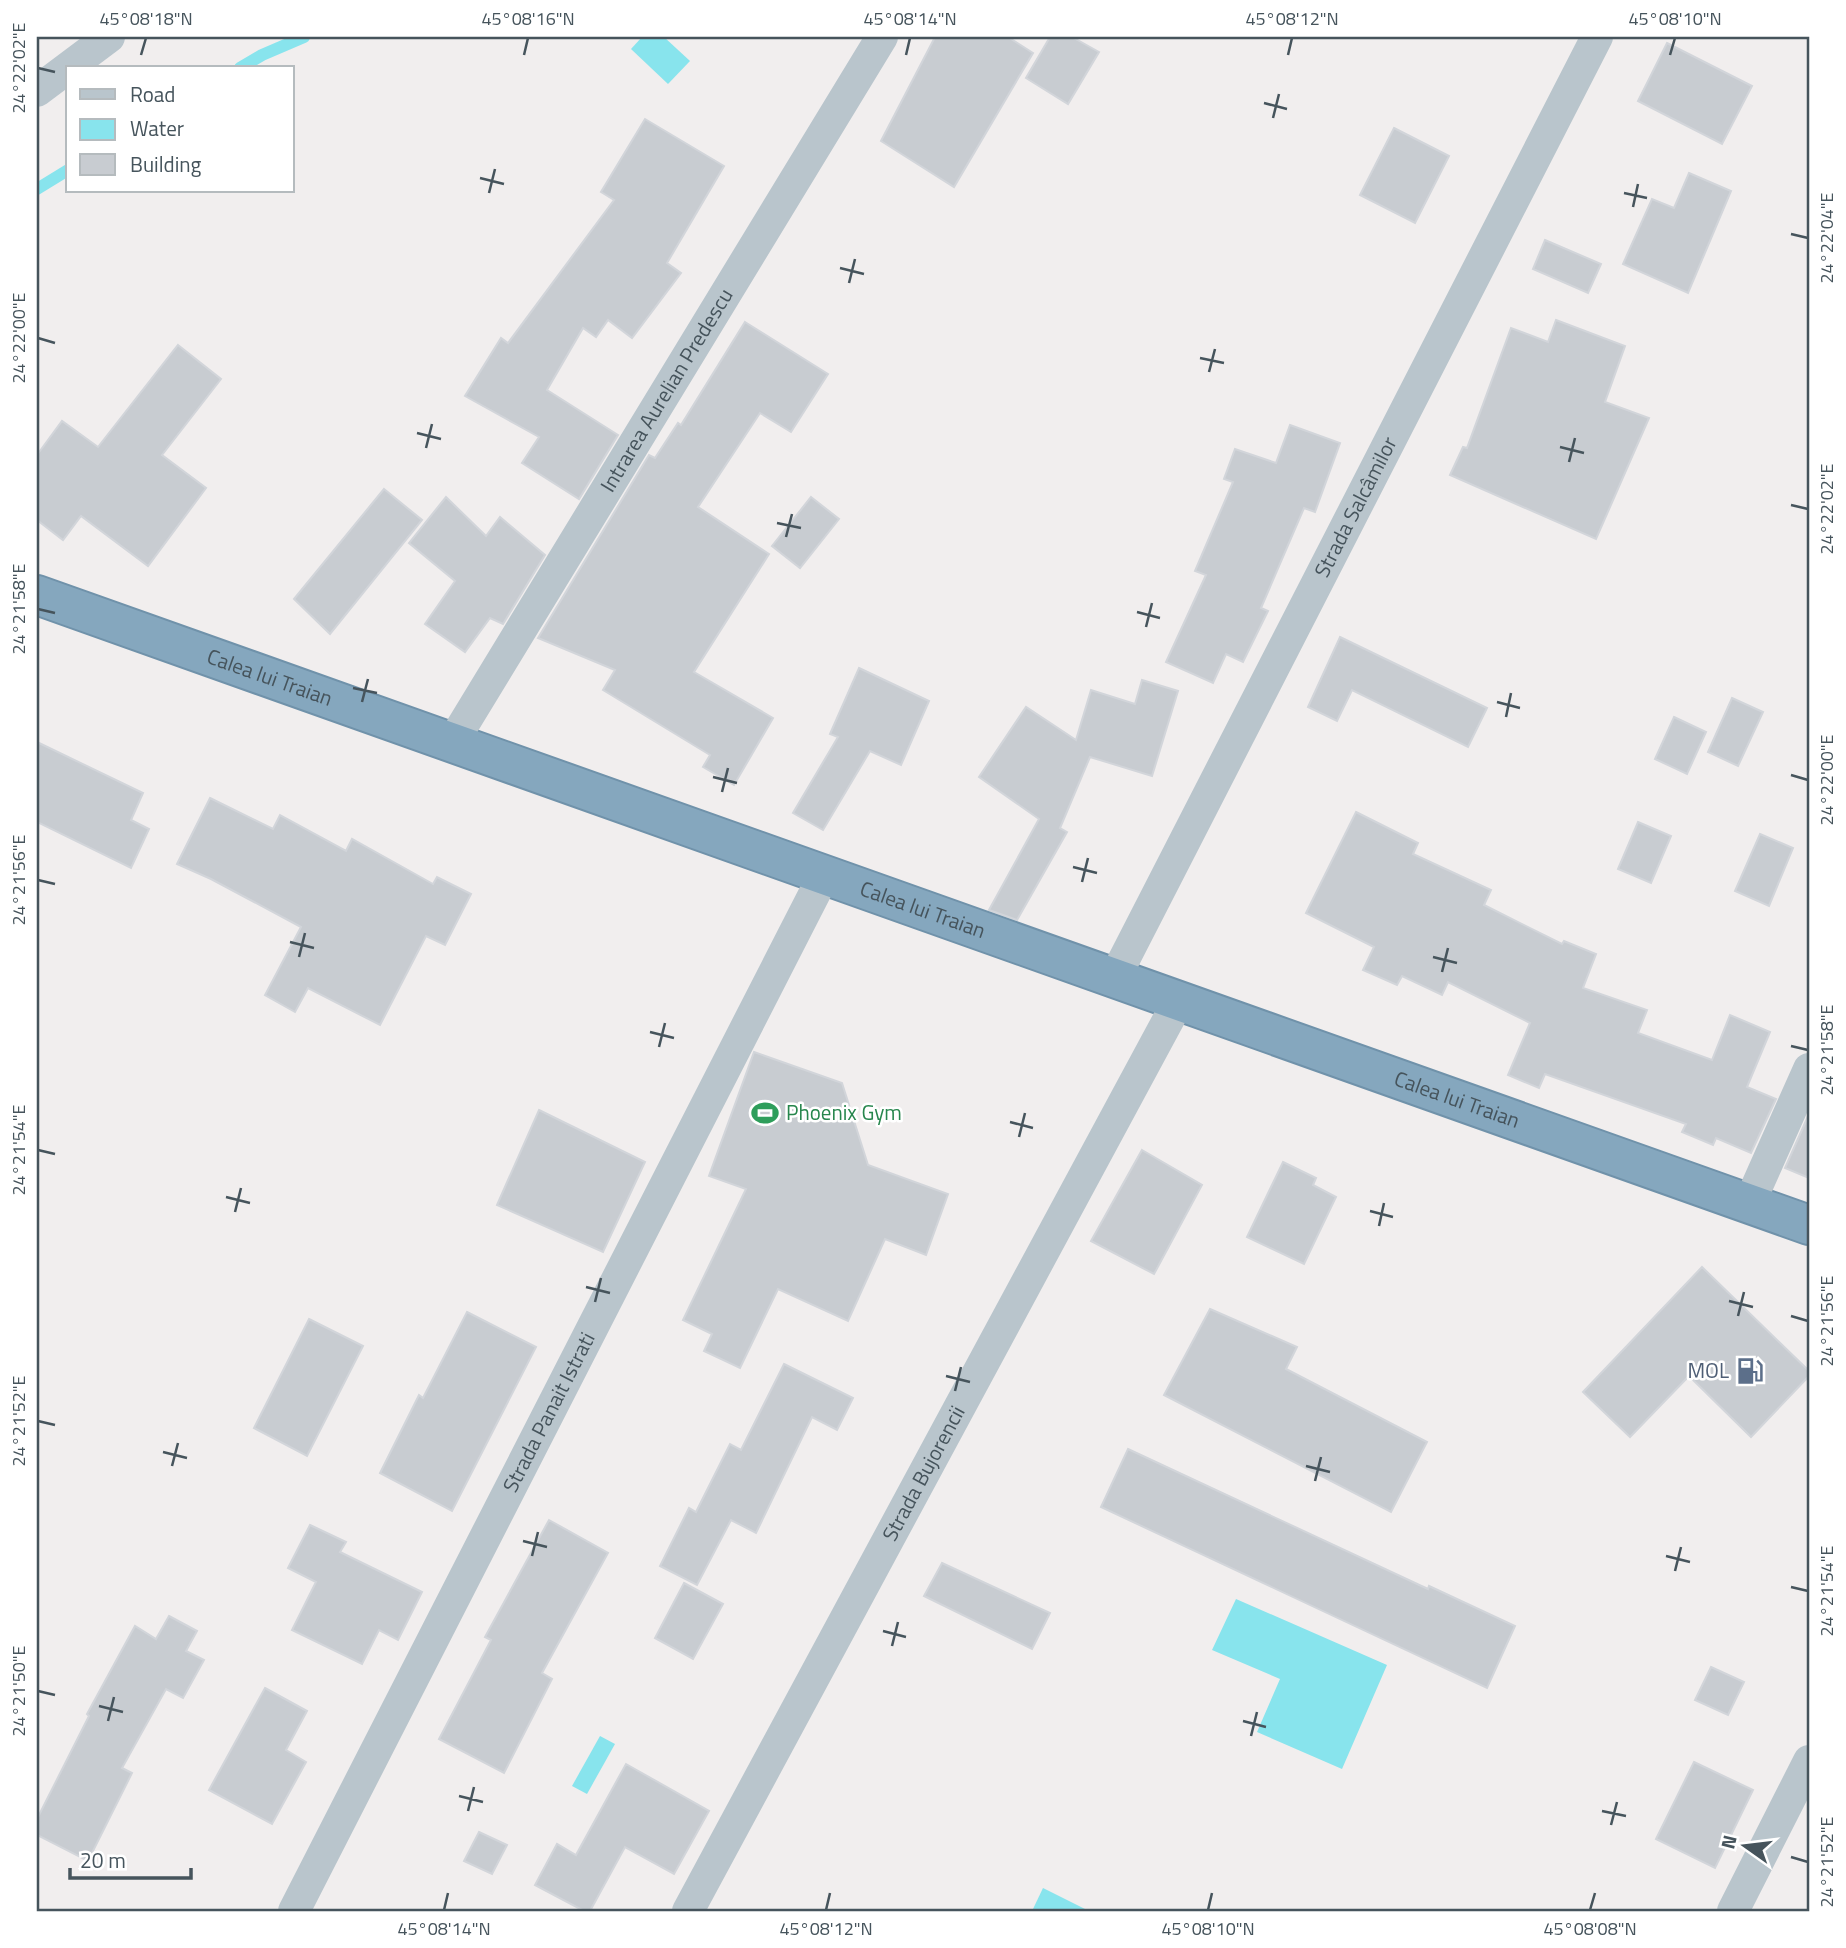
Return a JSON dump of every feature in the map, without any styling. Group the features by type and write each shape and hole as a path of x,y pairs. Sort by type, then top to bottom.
{"highway":[{"name":"Calea lui Traian","path":"37,594 1809,1225"}],"street":[{"path":"70,66 108,37"},
{"name":"Intrarea Aurelian Predescu","path":"452,743 882,37"},
{"name":"Strada Salcâmilor","path":"1115,977 1597,37"},
{"path":"37,91 66,69"},
{"name":"Strada Panait Istrati","path":"294,1911 824,875"},
{"name":"Strada Bujorencii","path":"688,1911 1179,1000"},
{"path":"1749,1203 1809,1069"},
{"path":"1733,1911 1809,1761"}],"water":[{"path":"642,37 664,37 690,61 668,84 631,49"},
{"path":"1236,1599 1387,1665 1342,1769 1257,1732 1280,1679 1212,1650"},
{"path":"600,1736 615,1744 587,1794 572,1786"},
{"path":"1043,1888 1089,1911 1033,1909"}],"building":[{"path":"935,37 1008,37 1033,53 954,187 881,141"},
{"path":"1050,37 1072,37 1099,52 1068,104 1026,78"},
{"path":"1667,43 1752,86 1722,144 1638,101"},
{"path":"645,119 724,166 667,263 681,273 632,338 608,320 596,337 583,328 547,390 618,435 579,499 522,463 539,437 465,396 501,338 508,343 614,200 601,192"},
{"path":"1394,128 1449,156 1415,223 1360,195"},
{"path":"1689,173 1731,191 1688,293 1623,264 1652,199 1674,208"},
{"path":"1545,240 1601,264 1588,293 1533,269"},
{"path":"1556,320 1625,346 1605,402 1649,418 1596,539 1450,475 1463,447 1467,448 1511,328 1548,342"},
{"path":"745,322 828,374 791,432 760,413 698,507 769,554 694,672 773,718 734,785 703,767 710,755 603,690 615,670 538,638 649,455 655,458 678,423 681,425"},
{"path":"178,345 221,379 162,455 206,488 148,566 81,516 63,540 37,520 37,455 62,421 98,447"},
{"path":"1290,425 1340,443 1315,512 1304,508 1261,608 1268,611 1243,662 1226,654 1213,683 1166,662 1206,575 1195,571 1233,482 1224,479 1235,449 1276,463"},
{"path":"384,489 422,520 330,634 294,599"},
{"path":"446,497 486,536 500,517 545,555 503,624 490,618 465,652 425,624 455,581 409,543"},
{"path":"811,497 839,519 800,568 772,546"},
{"path":"1340,637 1487,708 1468,747 1352,690 1337,721 1308,707"},
{"path":"859,668 929,701 901,765 870,751 823,830 793,813 838,737 830,734"},
{"path":"1142,680 1178,691 1152,776 1090,757 1060,828 1067,832 1017,920 989,910 1039,819 979,777 1026,707 1076,740 1091,690 1135,704"},
{"path":"1732,698 1763,712 1738,766 1708,752"},
{"path":"1674,717 1706,732 1687,774 1655,759"},
{"path":"37,742 143,793 131,820 149,829 131,868 37,822"},
{"path":"210,798 273,829 280,815 346,851 352,839 433,884 437,877 471,894 445,945 426,936 380,1025 308,988 295,1012 265,995 301,927 177,864"},
{"path":"1356,812 1418,843 1413,854 1491,890 1484,905 1562,944 1564,941 1596,954 1583,988 1647,1010 1638,1033 1712,1060 1730,1015 1770,1032 1747,1087 1776,1099 1751,1153 1716,1138 1713,1145 1682,1132 1686,1124 1545,1074 1539,1088 1508,1075 1530,1023 1448,982 1442,995 1402,976 1397,985 1363,970 1374,947 1306,913"},
{"path":"1638,822 1671,836 1651,883 1618,869"},
{"path":"1760,834 1793,848 1769,906 1735,891"},
{"path":"754,1052 842,1083 868,1165 948,1194 926,1255 885,1239 848,1321 778,1289 740,1368 704,1351 712,1334 683,1320 746,1189 709,1176"},
{"path":"539,1110 645,1162 603,1252 497,1205"},
{"path":"1809,1114 1809,1178 1785,1168"},
{"path":"1142,1150 1202,1185 1154,1274 1091,1241"},
{"path":"1283,1162 1316,1178 1313,1185 1336,1197 1304,1264 1247,1237"},
{"path":"1702,1267 1809,1371 1809,1376 1751,1437 1689,1376 1630,1437 1583,1392"},
{"path":"1210,1309 1297,1347 1286,1369 1427,1442 1391,1512 1164,1395"},
{"path":"467,1312 536,1347 452,1511 380,1473 419,1395 423,1398"},
{"path":"309,1319 363,1346 307,1456 254,1428"},
{"path":"784,1364 853,1398 837,1430 812,1417 756,1533 731,1520 697,1585 660,1566 689,1508 696,1512 730,1444 741,1450"},
{"path":"1128,1449 1428,1589 1429,1586 1515,1626 1487,1688 1101,1507"},
{"path":"549,1520 608,1553 542,1673 552,1679 504,1773 439,1739 491,1640 485,1637"},
{"path":"310,1525 346,1542 340,1552 422,1592 398,1640 379,1630 362,1664 292,1630 316,1582 288,1568"},
{"path":"942,1563 1050,1613 1032,1649 924,1596"},
{"path":"684,1583 723,1604 693,1659 655,1638"},
{"path":"169,1616 197,1631 186,1651 204,1660 183,1698 166,1689 122,1768 132,1773 88,1861 37,1835 37,1819 89,1716 87,1714 135,1626 156,1639"},
{"path":"1711,1667 1744,1682 1728,1715 1695,1700"},
{"path":"265,1688 307,1711 286,1750 306,1762 272,1824 209,1790"},
{"path":"1694,1762 1753,1790 1715,1868 1656,1839"},
{"path":"626,1764 709,1811 674,1874 625,1847 590,1911 584,1911 535,1885 557,1844 576,1855"},
{"path":"479,1832 507,1845 492,1874 464,1861"}],"waterway":[{"path":"243,66 304,37"},
{"path":"37,189 66,171"}],"place":[{"name":"Phoenix Gym","path":"765,1113"},
{"name":"MOL","path":"1750,1371"}]}
